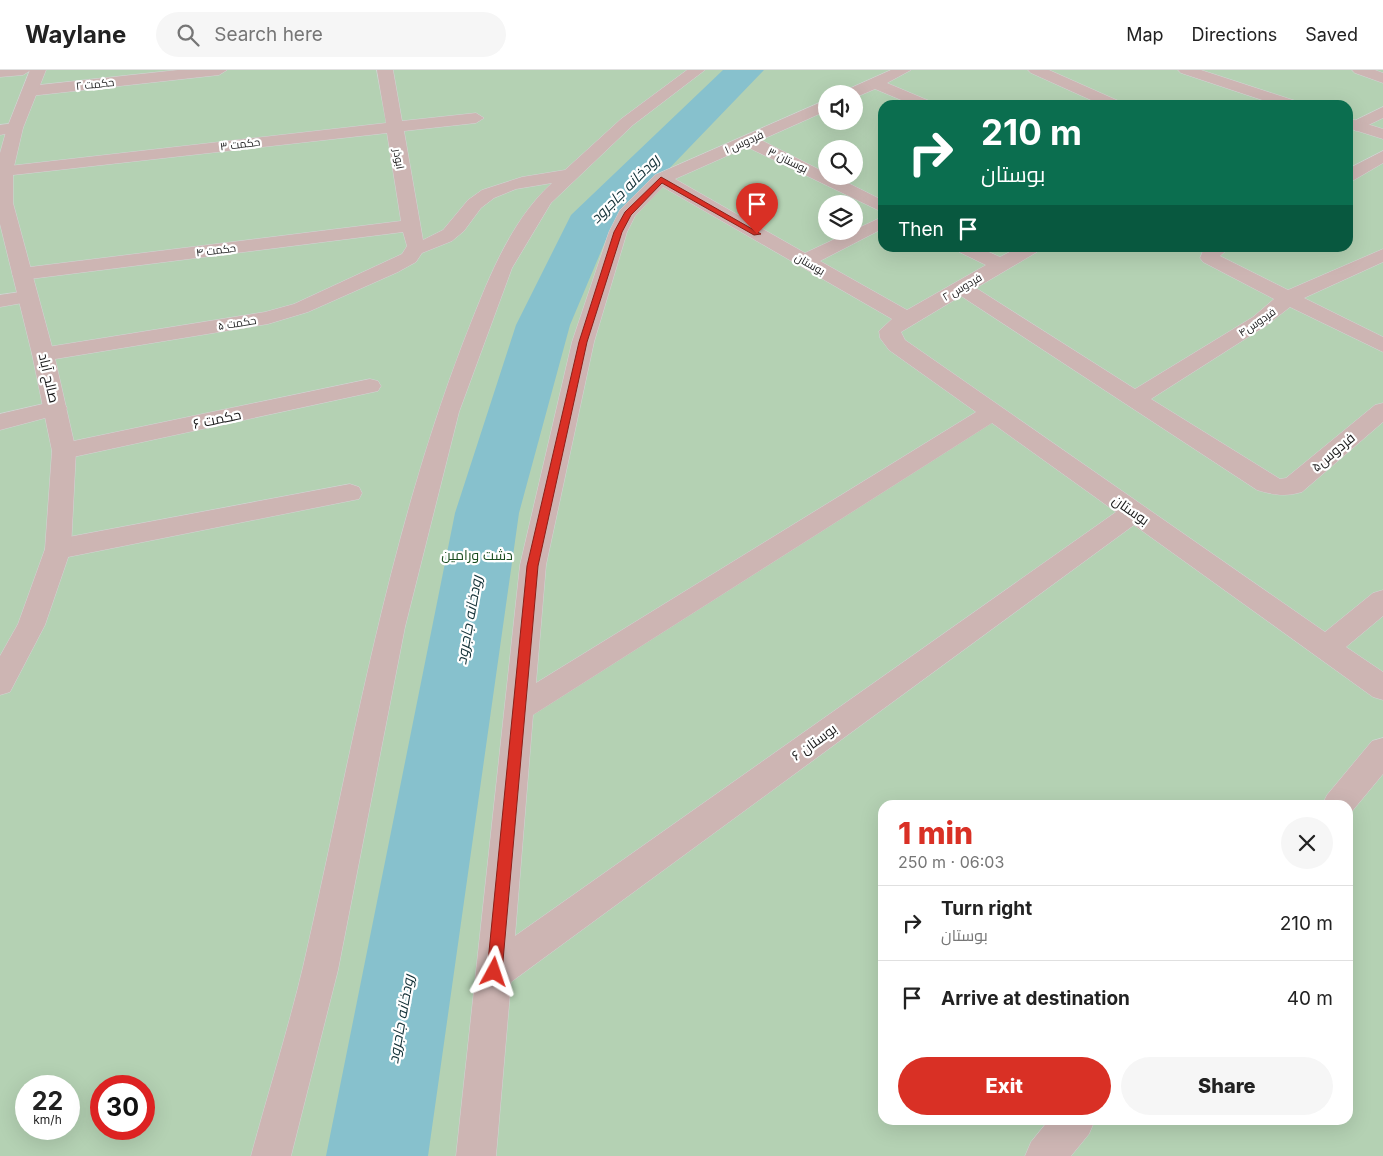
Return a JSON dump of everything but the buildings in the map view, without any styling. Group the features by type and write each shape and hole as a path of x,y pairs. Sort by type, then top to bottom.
{"street":[{"path":"0,72 23,70"},
{"name":"صالح آباد","path":"0,683 31,625 58,549 64,451 43,354 2,204 7,129 30,91 38,70"},
{"name":"حکمت ۲","path":"30,91 219,70"},
{"name":"ابوذر","path":"385,70 415,249"},
{"path":"271,1156 320,970 391,626 448,412 502,268 544,200 627,122 697,70"},
{"path":"1036,70 1104,100"},
{"path":"1186,70 1272,100"},
{"path":"1360,70 1383,78"},
{"path":"863,88 899,71"},
{"path":"875,83 914,100"},
{"name":"فردوس ۱","path":"661,179 818,109"},
{"path":"1353,124 1383,112"},
{"name":"حکمت ۳","path":"4,171 476,118"},
{"path":"1353,124 1383,134"},
{"name":"بوستان ۳","path":"747,140 878,205"},
{"path":"1353,173 1383,156"},
{"path":"415,249 436,242 453,232 478,202 498,188 570,175"},
{"path":"476,1156 533,566 583,342 618,232 628,214 661,179"},
{"name":"بوستان","path":"661,179 805,261 901,322 890,331 891,338 897,345 1383,688"},
{"path":"805,261 878,224"},
{"name":"حکمت ۴","path":"22,274 410,226"},
{"name":"حکمت ۵","path":"43,354 268,318 293,311 391,268 409,258 415,249"},
{"path":"975,252 1001,264"},
{"name":"فردوس ۲","path":"901,322 1023,252"},
{"path":"1215,253 1290,297 1383,345"},
{"name":"فردوس۴","path":"1136,398 1260,321 1290,297 1383,255"},
{"path":"961,287 1136,398"},
{"path":"0,301 27,297"},
{"name":"حکمت ۶","path":"64,451 370,386"},
{"name":"فردوس۵","path":"1136,398 1266,484 1280,488 1293,486 1383,410"},
{"path":"0,422 56,408"},
{"path":"519,709 993,412"},
{"path":"58,549 350,493"},
{"name":"بوستان ۶","path":"494,972 1134,512"},
{"path":"1326,647 1383,601"},
{"path":"1342,800 1383,751"},
{"path":"1045,1156 1071,1125"}],"green space":[{"name":"دشت ورامین","path":"0,70 1383,70 1383,1156 0,1156"}],"waterway":[{"name":"رودخانه جاجرود","path":"377,1156 487,513 543,325 588,225 745,70"}],"route":[{"path":"494,972 533,566 583,342 618,232 628,214 661,179 757,234"}]}
